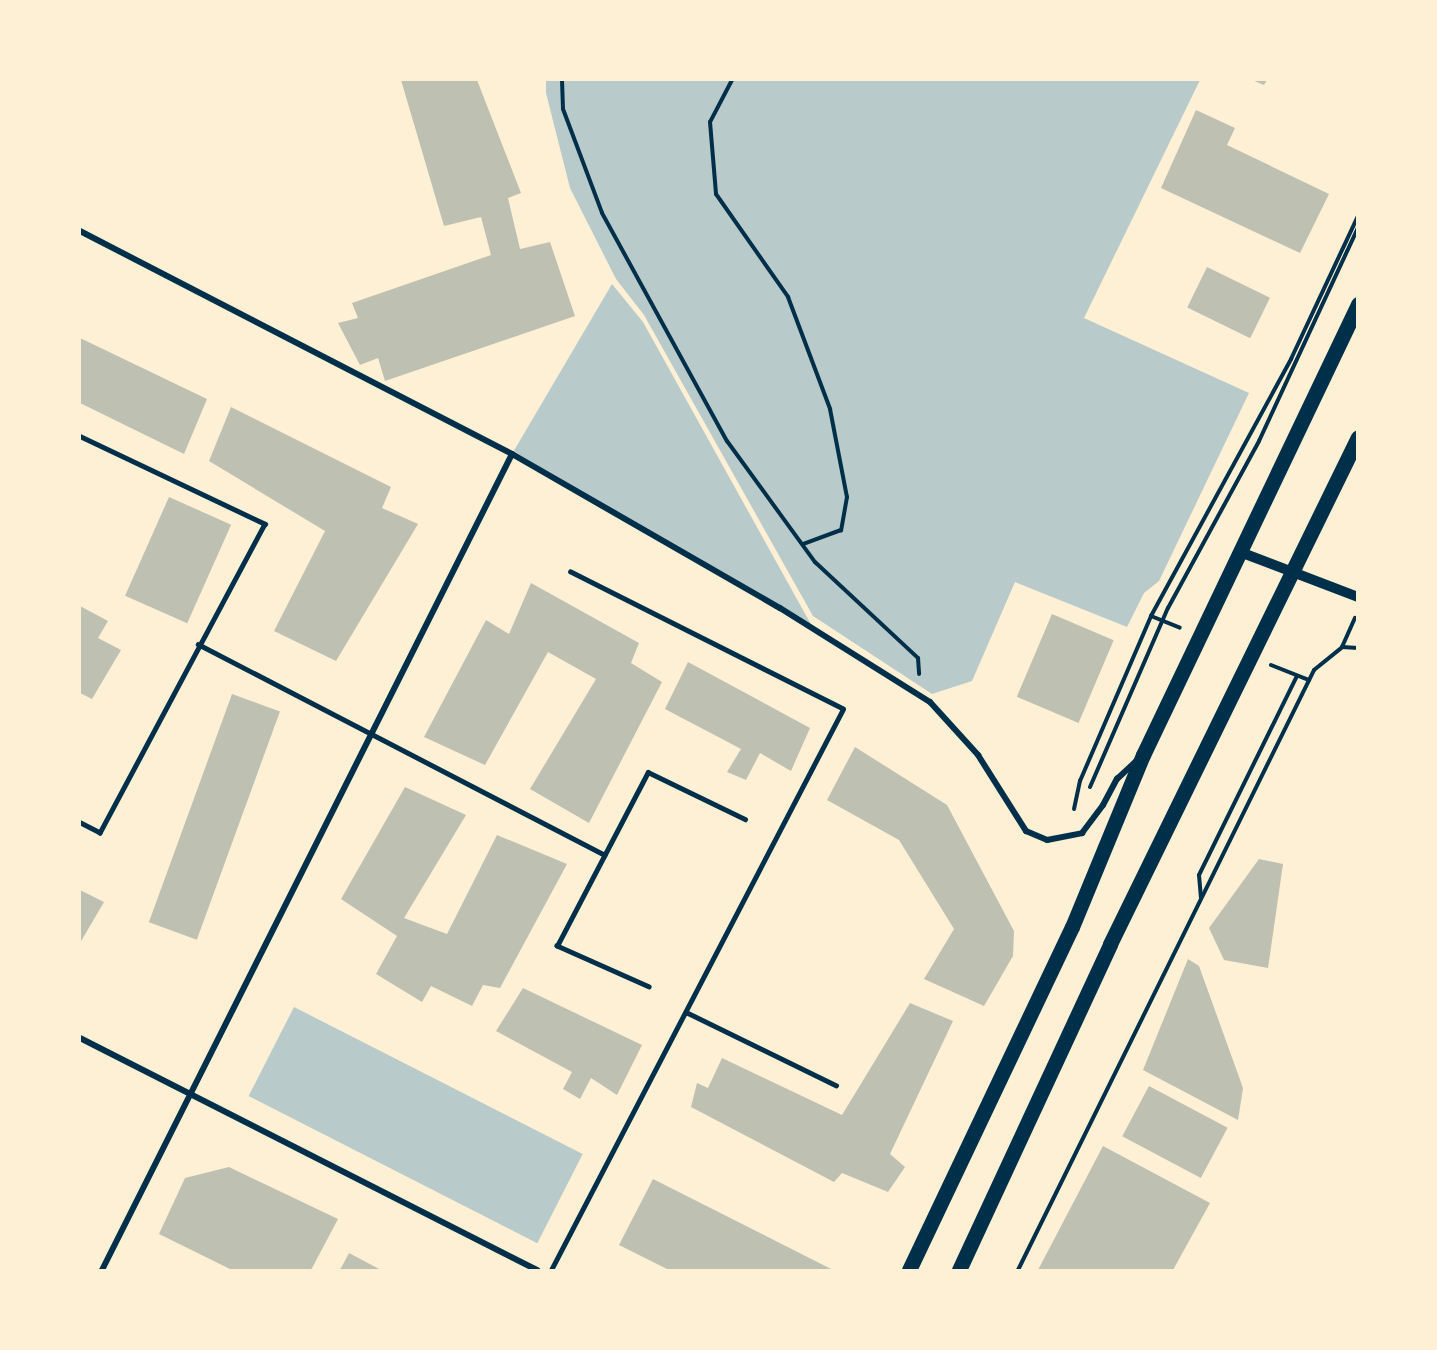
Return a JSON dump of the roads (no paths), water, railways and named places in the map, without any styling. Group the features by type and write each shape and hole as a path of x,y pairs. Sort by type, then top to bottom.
{"main road":[{"path":"909,1270 1072,927 1143,755 1358,304"},
{"path":"959,1270 1110,944 1358,437"}],"street":[{"path":"80,231 512,454 780,608 920,696 944,716 978,755 1026,831 1047,840 1082,833 1117,779 1143,755"},
{"path":"102,1270 512,454"},
{"path":"1240,552 1358,597"},
{"path":"80,1038 537,1270"}],"lane":[{"path":"80,436 264,525 198,644 100,833 80,823"},
{"path":"551,1270 843,708 571,572"},
{"path":"198,644 372,731 605,855"},
{"path":"649,987 557,946 648,772 746,819"},
{"path":"686,1012 836,1085"}]}
